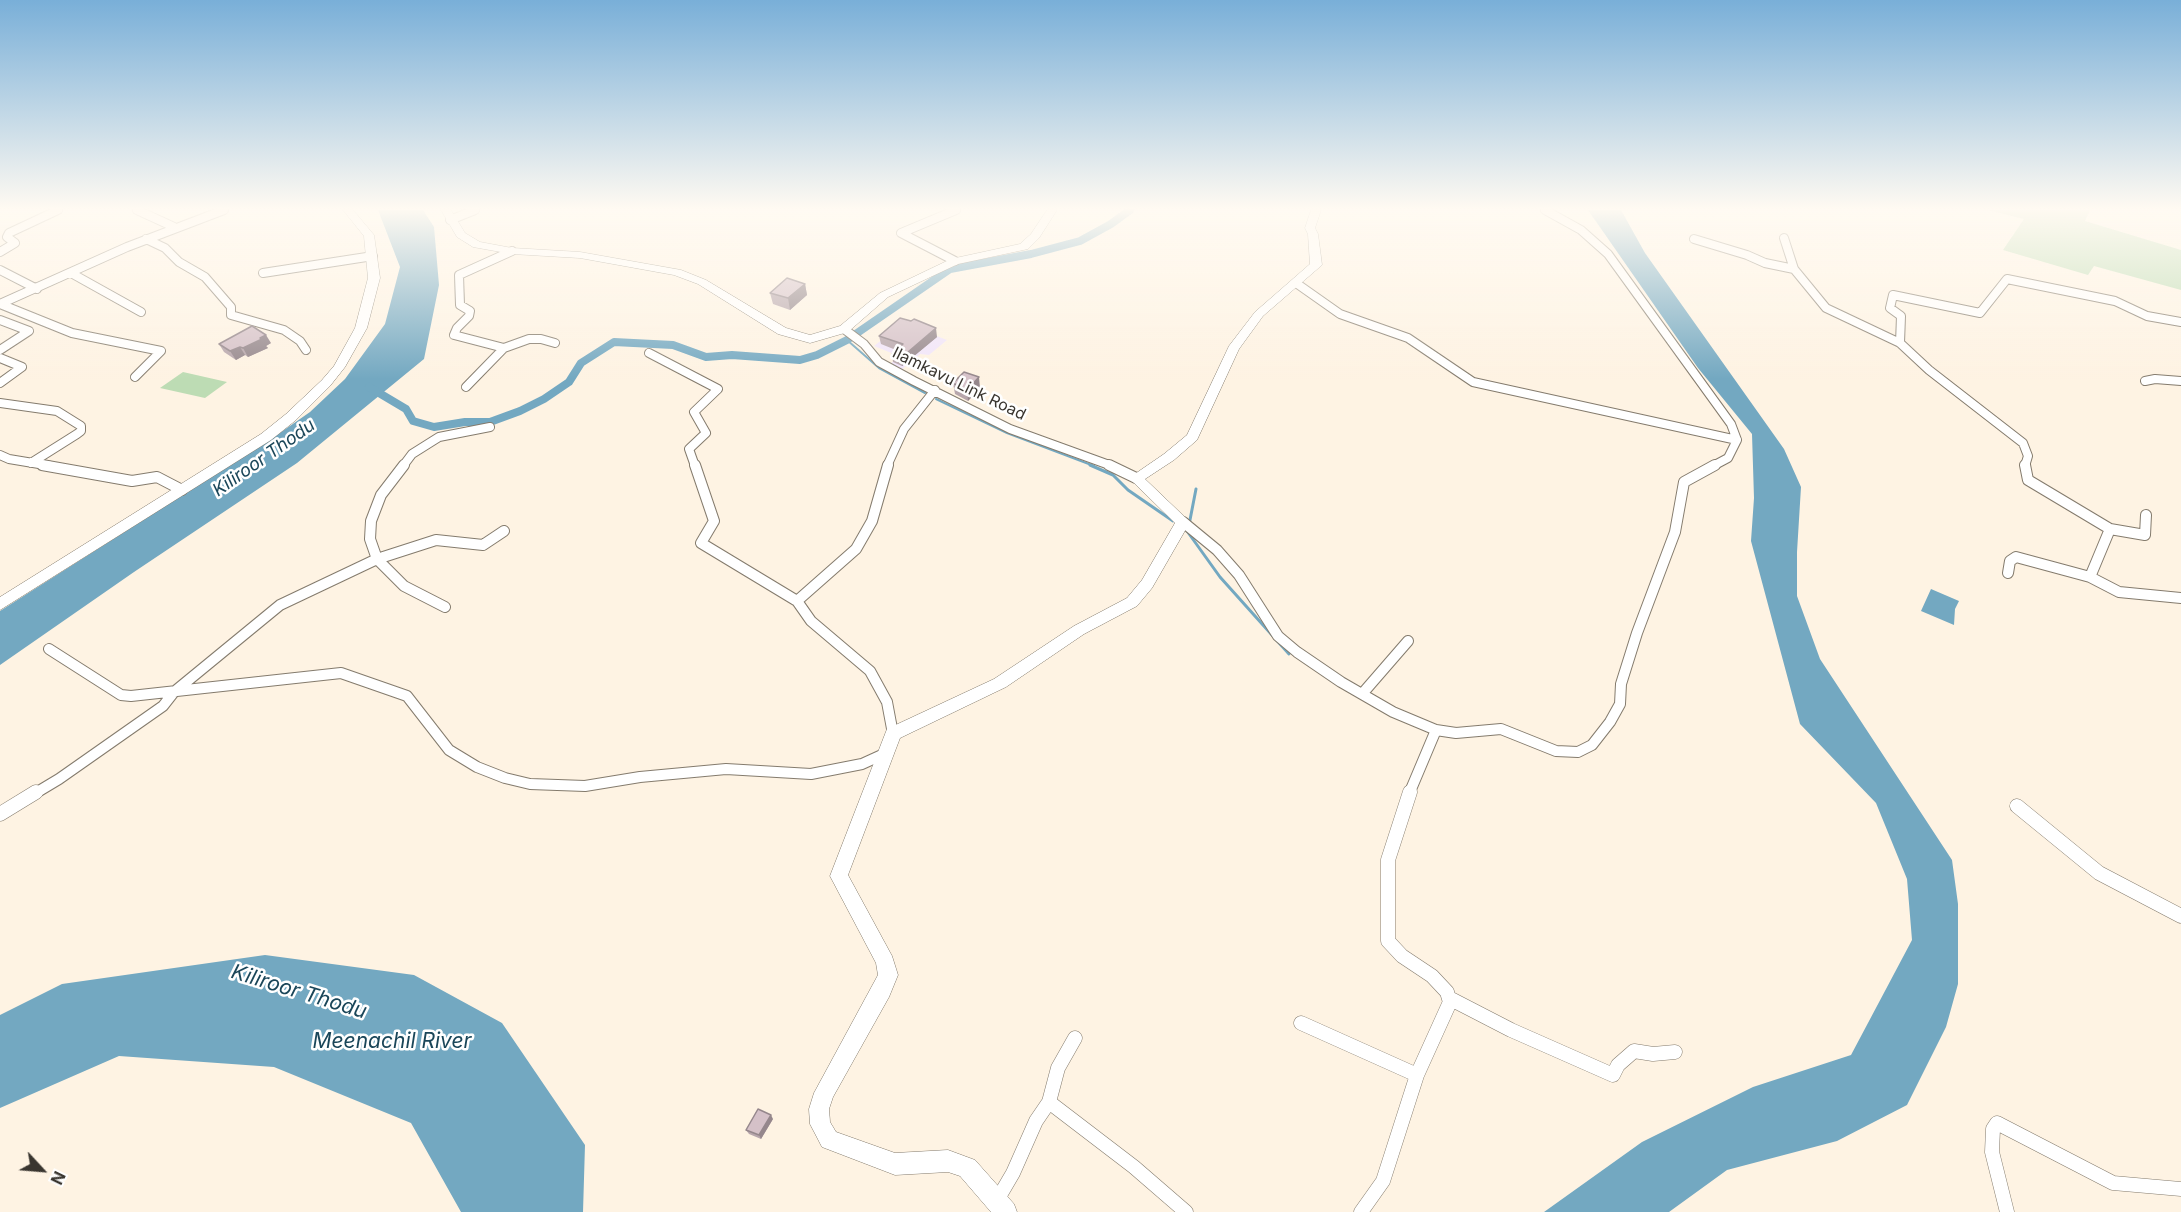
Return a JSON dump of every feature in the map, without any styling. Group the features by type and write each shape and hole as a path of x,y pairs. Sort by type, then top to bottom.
{"main road":[{"path":"0,604 266,437 291,417 339,367 361,328 374,278 373,267"},
{"path":"646,267 677,272 702,282 793,335 817,338 847,331 884,295 943,267"},
{"path":"1001,1207 967,1168 948,1161 895,1164 829,1140 820,1124 819,1108 824,1093 882,990 888,975 885,962 839,876 893,734 1000,683 1079,630 1132,602 1147,584 1184,525 1136,478 1169,457 1192,436 1233,349 1260,314 1314,267"}],"street":[{"path":"0,304 85,267"},
{"path":"187,267 205,277 231,307 231,315 284,330 300,341 306,350"},
{"path":"262,273 304,267"},
{"path":"478,267 459,275 460,305 470,312 454,335 504,348"},
{"path":"1184,525 1217,550 1239,575 1278,636 1297,652 1393,712 1436,730 1456,733 1501,729 1556,751 1578,752 1592,744 1610,722 1620,704 1621,684 1636,633 1674,532 1683,482 1728,458 1737,440 1731,424 1617,267"},
{"path":"1782,267 1794,269 1826,308 1900,343 1929,370 2023,443 2028,456 2024,468 2028,480 2110,529 2145,535 2146,515"},
{"path":"0,270 37,289"},
{"path":"71,273 141,312"},
{"path":"1900,343 1901,316 1890,308 1893,295 1980,313 2007,279 2115,301 2148,316 2181,322"},
{"path":"1296,283 1340,314 1408,338 1473,382 1737,440"},
{"path":"0,304 72,333 161,351 135,377"},
{"path":"0,320 29,331 0,350"},
{"name":"Ilamkavu Link Road","path":"847,331 864,344 879,362 1010,429 1097,459 1136,478"},
{"path":"466,387 504,348 529,339 555,343"},
{"path":"649,353 718,389 694,412 706,433 689,449 714,521 701,543 797,601 811,621 870,671 887,702 893,734"},
{"path":"0,358 22,367 0,383"},
{"path":"2145,381 2155,379 2181,381"},
{"path":"797,601 856,549 873,521 890,461 904,429 935,390"},
{"path":"0,403 57,411 81,426 81,431 32,463"},
{"path":"445,607 404,586 377,559 370,539 371,521 381,495 412,454 439,437 490,427"},
{"path":"0,455 132,481 157,477 182,490"},
{"path":"2090,577 2110,529"},
{"path":"0,814 59,779 163,706 174,692 280,605 377,559 436,540 483,545 504,531"},
{"path":"2008,573 2010,561 2016,557 2090,577 2106,588 2119,592 2181,598"},
{"path":"1362,694 1408,641"},
{"path":"49,649 121,694 174,692 341,673 407,696 449,750 477,767 530,784 566,787 726,769 811,774 862,764 884,754"},
{"path":"1361,1212 1383,1181 1418,1075 1450,1002 1447,992 1432,976 1402,956 1388,941 1388,860 1404,807 1436,730"},
{"path":"2017,806 2099,873 2181,916"},
{"path":"1449,998 1511,1030 1613,1076 1618,1065 1634,1051 1653,1054 1675,1052"},
{"path":"1301,1023 1418,1075"},
{"path":"1001,1207 1036,1121 1049,1102 1058,1068 1075,1038"},
{"path":"1049,1102 1134,1167 1186,1212"},
{"path":"2007,1212 1992,1152 1993,1129 1996,1123 2113,1183 2181,1189"}],"shaded area":[{"path":"903,323 947,340 929,355 920,354 901,370 889,365 899,356 874,346"}],"green space":[{"path":"2059,267 2094,267 2088,275"},
{"path":"2096,267 2181,267 2181,290"},
{"path":"183,372 227,382 205,398 160,388"}],"water":[{"name":"Kiliroor Thodu","path":"400,267 437,267 439,285 424,359 297,463 0,665 0,611 274,437 310,412 345,379 385,324"},
{"path":"1627,267 1655,267 1784,449 1801,487 1797,596 1820,659 1952,860 1958,904 1958,984 1946,1027 1907,1105 1837,1141 1727,1170 1669,1212 1544,1212 1642,1142 1753,1087 1851,1055 1912,940 1907,879 1876,803 1800,724 1751,541 1754,498 1752,434 1698,368"},
{"path":"1931,589 1959,601 1955,609 1954,625 1921,611"},
{"name":"Meenachil River","path":"265,955 414,975 502,1023 585,1145 583,1212 461,1212 411,1123 274,1067 119,1056 0,1108 0,1015 62,984"}],"building":[{"path":"787,278 805,284 788,298 770,293"},
{"path":"900,318 911,321 914,319 936,328 901,358 892,354 903,344 879,336"},
{"path":"252,326 266,335 243,348 230,351 219,344"},
{"path":"964,372 979,377 967,390 953,383"},
{"path":"758,1109 771,1115 759,1135 746,1130"}],"waterway":[{"path":"369,387 406,409 413,421 434,427 465,422 490,422 520,411 544,399 569,382 581,363 614,342 673,345 706,357 732,355 800,360 817,355 847,340 950,269 963,267"},
{"path":"847,340 879,368 925,393"},
{"path":"936,399 1007,433 1094,466"},
{"path":"1090,465 1113,475 1128,490 1173,521"},
{"path":"1189,525 1196,489"},
{"path":"1187,531 1220,577 1289,654"}]}
